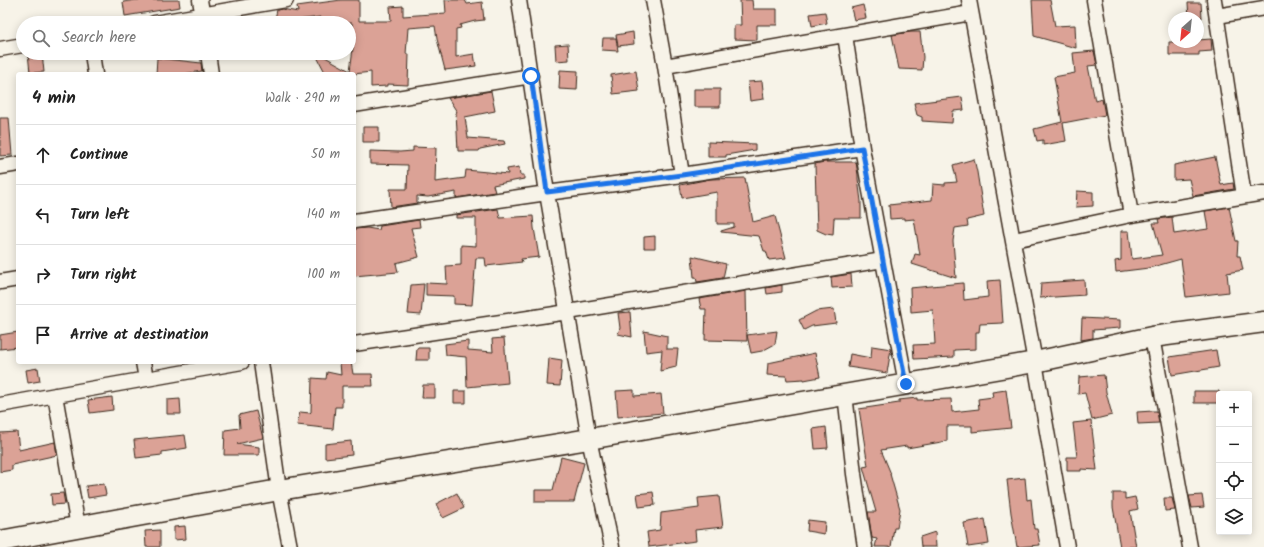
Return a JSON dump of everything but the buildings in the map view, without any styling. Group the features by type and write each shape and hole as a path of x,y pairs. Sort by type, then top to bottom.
{"street":[{"path":"200,0 203,16"},
{"path":"216,16 286,0"},
{"path":"519,0 547,192 590,439 612,547"},
{"path":"653,0 666,66 682,175"},
{"path":"1094,0 1131,215"},
{"path":"1214,0 1244,196"},
{"path":"666,66 845,35 970,6 1036,362 1067,547"},
{"path":"1217,16 1264,8"},
{"path":"845,35 862,148 906,384"},
{"path":"0,49 16,46"},
{"path":"93,60 95,72"},
{"path":"209,60 212,72"},
{"path":"356,105 531,76"},
{"path":"356,221 547,192 682,175 862,148"},
{"path":"0,167 16,164"},
{"path":"1014,240 1131,215 1264,192"},
{"path":"356,344 568,312 883,260"},
{"path":"0,282 16,279"},
{"path":"0,541 279,490 590,439 1036,362 1152,337 1264,322"},
{"path":"1152,337 1190,547"},
{"path":"143,364 146,379"},
{"path":"0,405 231,364"},
{"path":"261,364 279,490 290,547"},
{"path":"845,394 854,474 865,547"},
{"path":"55,395 78,527"}],"route":[{"path":"531,76 547,192 682,175 862,148 906,384"}]}
